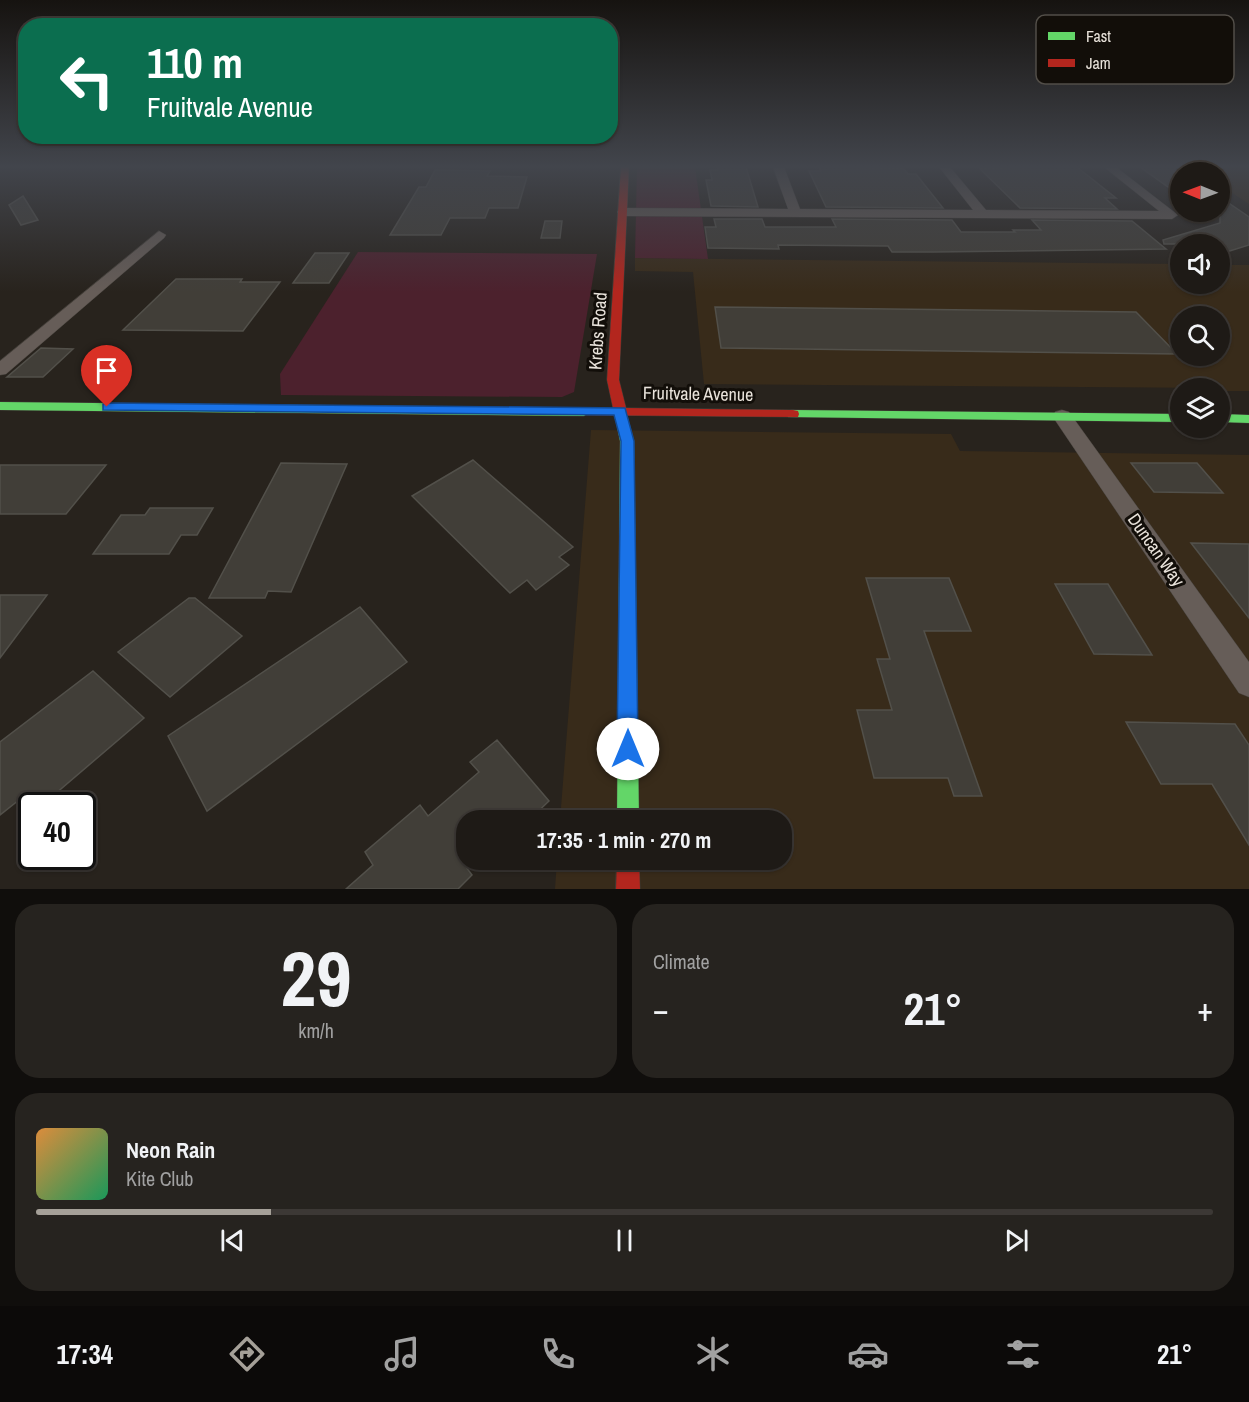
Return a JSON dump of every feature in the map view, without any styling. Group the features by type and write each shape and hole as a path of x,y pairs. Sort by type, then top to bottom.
{"main road":[{"name":"Krebs Road","path":"623,208 613,381 627,441 628,810"},
{"name":"Fruitvale Avenue","path":"0,406 1170,418"},
{"path":"1230,418 1249,419"},
{"path":"628,870 628,889"}],"street":[{"path":"979,208 983,213"},
{"path":"623,212 1172,215 1163,208"},
{"path":"0,370 159,235"},
{"name":"Duncan Way","path":"1062,416 1249,684"}],"shaded area":[{"path":"636,208 701,208 708,259 635,258"},
{"path":"358,252 597,254 574,392 562,397 281,395 280,374"},
{"path":"635,258 1170,264 1170,294 1230,294 1230,265 1249,265 1249,391 1230,391 1230,378 1170,378 1170,388 704,384 693,272 635,271"},
{"path":"591,430 951,434 960,451 1249,455 1249,889 555,889 556,870 792,870 792,810 561,810"}],"building":[{"path":"11,208 31,208 38,220 21,225"},
{"path":"406,208 489,208 485,218 450,218 441,235 390,235"},
{"path":"1230,208 1237,208 1249,217 1249,245 1230,251 1230,234 1183,234 1220,222 1230,222"},
{"path":"714,219 762,219 765,227 836,227 832,219 952,220 961,232 1041,230 1032,220 1132,221 1166,249 892,252 888,246 778,245 779,249 708,248 705,227 716,227"},
{"path":"545,221 562,221 560,238 541,238"},
{"path":"1170,238 1170,244 1164,244 1163,240"},
{"path":"315,253 349,253 329,283 293,283"},
{"path":"176,279 242,279 240,282 280,282 243,331 123,330"},
{"path":"715,307 1136,312 1170,347 1170,354 721,348"},
{"path":"41,348 73,349 43,377 7,377"},
{"path":"473,460 573,547 559,557 569,565 536,590 527,580 510,593 412,496"},
{"path":"281,463 347,464 291,592 268,591 265,598 209,598"},
{"path":"1131,463 1197,463 1223,493 1154,492"},
{"path":"0,465 106,465 66,514 0,514"},
{"path":"150,508 213,508 197,535 181,535 169,554 93,554 121,515 145,515"},
{"path":"1191,543 1249,544 1249,618"},
{"path":"866,578 949,578 971,631 924,631 982,796 954,796 948,778 874,778 857,710 892,710 877,659 890,659"},
{"path":"1055,584 1108,584 1152,655 1094,654"},
{"path":"0,595 47,595 0,658"},
{"path":"189,598 195,598 242,636 170,697 118,652"},
{"path":"360,607 407,662 207,811 168,736"},
{"path":"93,671 144,718 57,792 18,792 18,801 0,815 0,742"},
{"path":"1126,722 1235,724 1249,745 1249,845 1212,784 1161,784"},
{"path":"497,740 549,801 540,810 456,810 456,870 468,870 472,875 458,889 346,889 373,865 365,852 420,805 428,816 479,772 470,762"}],"traffic: fast":[{"path":"0,406 584,412"},
{"path":"620,412 627,441 628,810"},
{"path":"793,414 1170,418"},
{"path":"1230,418 1249,419"}],"traffic: jam":[{"path":"620,412 613,380 623,208"},
{"path":"584,412 793,414"},
{"path":"628,870 628,889"}],"route":[{"path":"107,407 620,411 627,441 628,749"}]}
